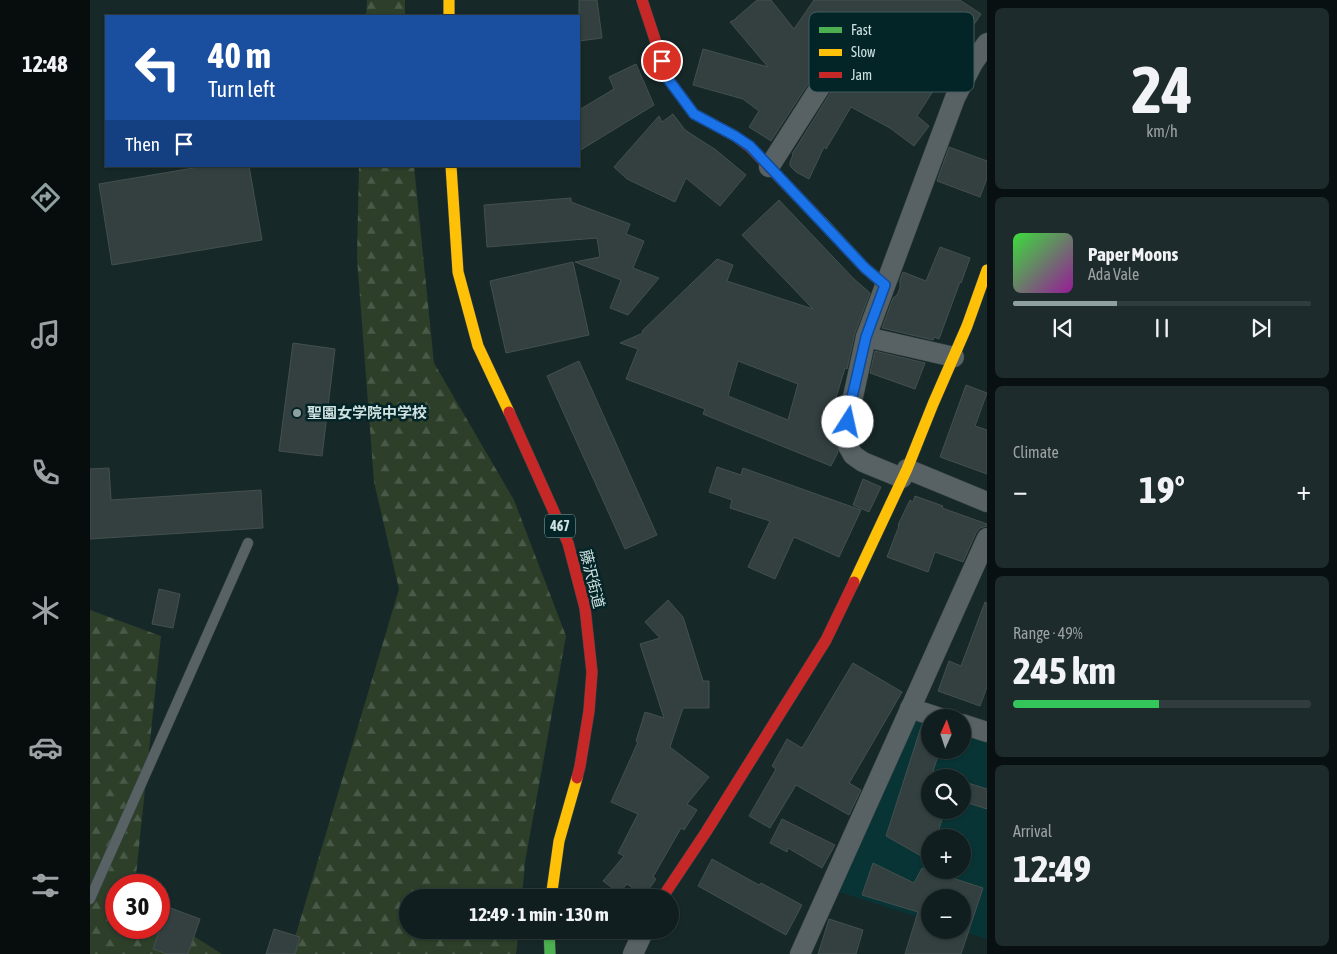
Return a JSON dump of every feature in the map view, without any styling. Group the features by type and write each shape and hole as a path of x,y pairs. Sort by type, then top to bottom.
{"main road":[{"path":"449,0 449,15"},
{"path":"642,0 668,79 694,114 750,146 865,268 885,285"},
{"name":"藤沢街道","path":"451,167 458,272 478,346 568,544 585,608 592,672 589,711 580,766 559,841 552,889"},
{"path":"668,889 706,832 826,640 905,474 967,326 987,270"},
{"path":"549,939 550,954"}],"street":[{"path":"974,62 987,43"},
{"path":"769,167 817,92"},
{"path":"959,92 866,337 850,406 848,446 853,455 863,462 987,502"},
{"path":"866,337 954,357"},
{"path":"800,954 987,538"},
{"path":"910,708 921,712"},
{"path":"971,727 987,732"},
{"path":"633,954 640,939"}],"lane":[{"path":"90,899 248,543"}],"shaded area":[{"path":"912,717 921,720 921,759 971,759 971,736 987,741 987,939 971,934 971,889 921,889 921,918 836,891"}],"green space":[{"path":"367,0 405,0 405,15 366,15"},
{"path":"359,167 414,167 434,363 514,500 566,636 525,862 523,889 399,889 399,939 518,939 516,954 290,954 399,589 374,482 357,258"},
{"path":"90,610 161,636 136,874 105,874 105,939 170,939 170,921 222,954 90,954"}],"building":[{"path":"579,0 597,0 602,38 580,41"},
{"path":"757,0 771,0 794,29 814,0 960,0 981,14 974,24 974,12 809,12 809,82 771,141 749,127 759,111 743,99 693,85 703,49 768,67 730,22"},
{"path":"636,64 654,105 580,150 580,109 614,89 609,77"},
{"path":"831,92 932,92 917,116 929,126 914,146 890,128 851,107 826,149 824,147 809,179 796,172 790,166 792,154"},
{"path":"673,114 685,130 716,150 746,175 720,206 686,178 675,202 627,179 614,167 659,116 662,122"},
{"path":"949,147 987,161 987,178 980,197 937,181"},
{"path":"199,167 249,167 262,240 112,265 99,184"},
{"path":"571,198 571,202 630,224 626,234 644,241 633,268 659,278 628,315 610,308 621,280 575,262 600,257 597,238 487,247 484,205"},
{"path":"779,200 854,279 870,293 855,333 847,369 845,368 831,414 836,416 830,438 836,441 838,452 831,466 703,414 705,409 626,379 638,349 620,343 643,333 642,331 717,259 733,265 727,281 813,309 742,235","holes":["738,361 798,384 788,420 728,396"]},
{"path":"940,247 970,258 939,339 934,337 933,340 882,328 893,298 897,295 900,288 903,272 926,281"},
{"path":"573,262 589,335 506,353 490,281"},
{"path":"293,343 335,349 322,456 279,451"},
{"path":"875,351 925,363 915,389 870,373"},
{"path":"579,361 657,535 625,549 547,376"},
{"path":"966,385 987,393 975,426 987,430 987,474 940,457"},
{"path":"717,467 741,475 743,468 861,510 839,557 794,537 775,579 748,567 770,521 730,508 732,500 709,492"},
{"path":"109,468 111,500 261,490 263,528 90,539 90,469"},
{"path":"863,479 881,487 869,512 853,505"},
{"path":"915,496 987,524 987,526 980,528 976,533 963,562 935,552 928,572 887,557 898,525 910,500 913,502"},
{"path":"159,589 180,594 173,628 152,624"},
{"path":"668,600 683,617 703,681 709,681 709,708 683,708 670,747 709,777 687,804 697,810 684,830 681,828 653,877 656,879 649,889 634,889 627,884 623,889 614,889 603,881 624,856 618,853 638,814 611,802 638,742 636,741 645,712 664,718 640,644 660,638 645,622"},
{"path":"985,602 987,603 987,687 980,706 938,691 949,661 961,666"},
{"path":"853,663 902,692 849,783 861,790 849,815 796,785 770,828 749,816 776,769 772,766 787,739 802,748"},
{"path":"921,727 921,759 937,759 934,769 921,769 921,819 942,819 939,829 921,829 921,856 886,836"},
{"path":"971,784 987,789 987,809 971,804"},
{"path":"782,819 835,845 822,868 788,848 787,852 770,843"},
{"path":"712,859 759,885 761,883 802,905 786,935 698,886"},
{"path":"873,863 914,883 921,870 921,879 956,879 983,888 971,924 971,889 921,889 921,939 966,939 961,954 905,954 918,912 862,895"},
{"path":"170,908 200,919 188,954 167,954 153,949 157,939 170,939"},
{"path":"829,919 863,930 856,954 818,954"},
{"path":"274,929 300,937 295,954 266,954"}],"traffic: fast":[{"path":"549,939 550,954"}],"traffic: slow":[{"path":"449,0 449,15"},
{"path":"451,167 458,272 478,346 509,412"},
{"path":"822,222 865,268 885,285"},
{"path":"854,582 907,469 967,326 987,270"},
{"path":"552,889 559,841 577,778"}],"traffic: jam":[{"path":"642,0 668,79 694,114 735,136 750,147 822,222"},
{"path":"509,412 568,543 585,608 592,672 589,711 577,778"},
{"path":"668,889 706,832 826,640 854,582"}],"place":[{"name":"聖園女学院中学校","path":"297,413"}],"route":[{"path":"662,61 668,79 694,114 750,146 865,268 885,285 866,337 848,422"}]}
